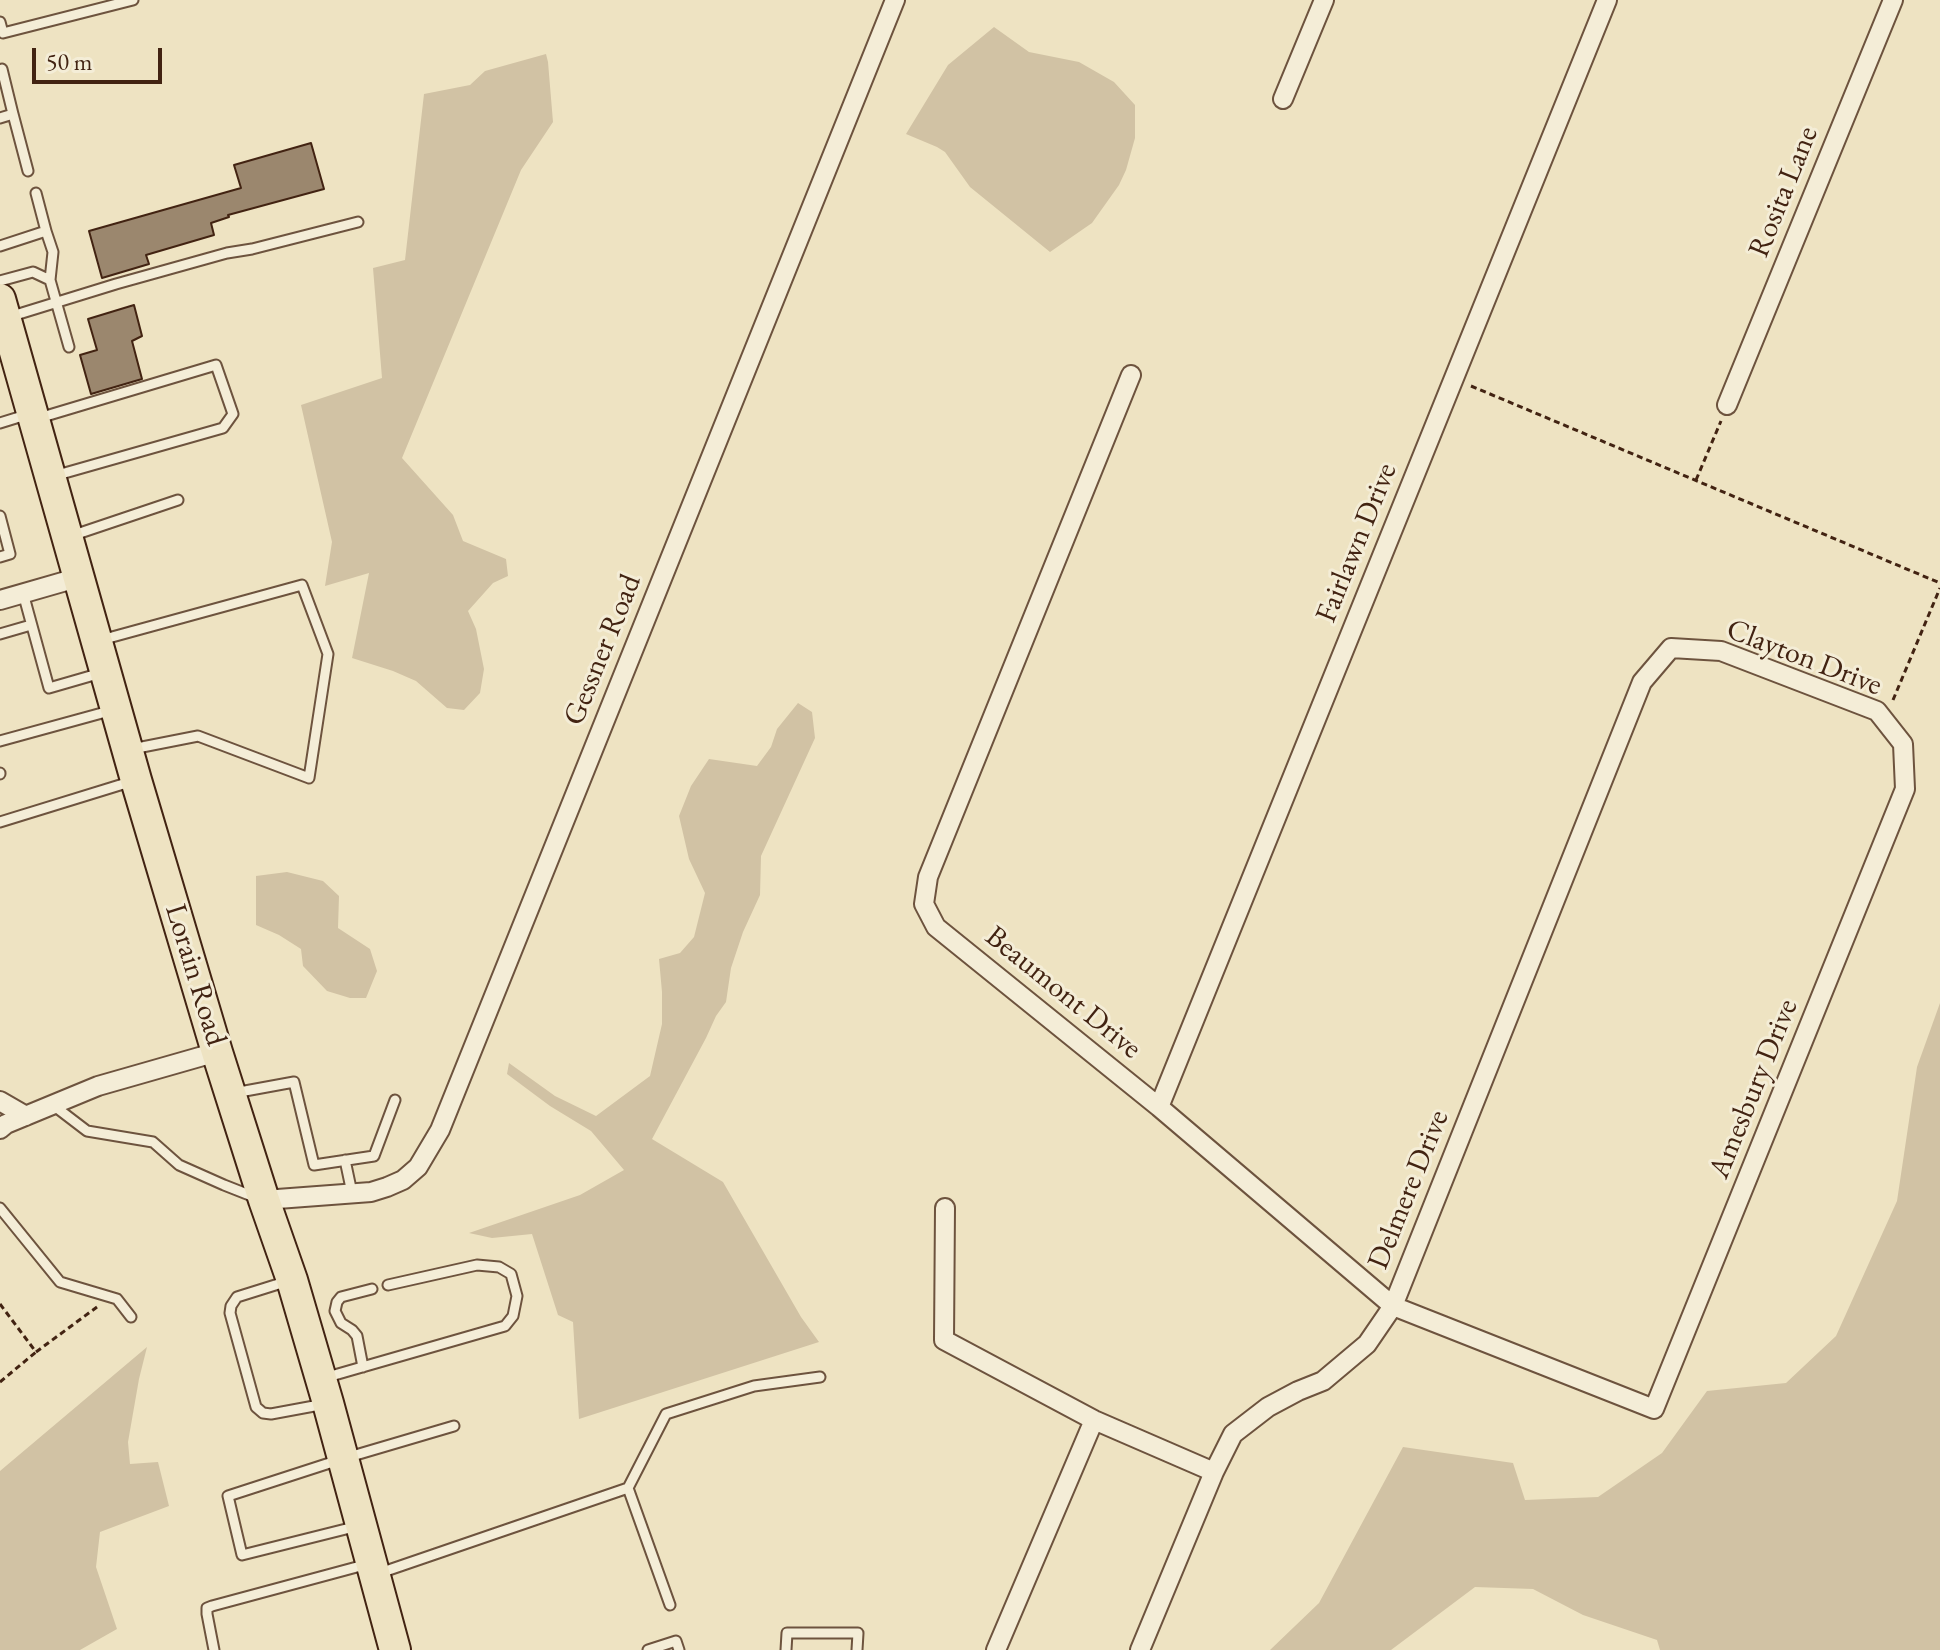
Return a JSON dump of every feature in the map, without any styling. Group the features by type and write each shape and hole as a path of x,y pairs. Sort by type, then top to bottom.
{"main road":[{"name":"Lorain Road","path":"4,324 34,416 136,780 217,1052 292,1280 395,1650"}],"street":[{"name":"Gessner Road","path":"264,1200 371,1192 403,1180 418,1167 440,1130 895,0"},
{"path":"1283,99 1324,0"},
{"name":"Fairlawn Drive","path":"1159,1107 1607,0"},
{"name":"Rosita Lane","path":"1727,405 1893,0"},
{"name":"Beaumont Drive","path":"1131,375 928,877 924,904 936,927 1159,1107 1393,1306 1654,1409"},
{"path":"0,600 80,577"},
{"name":"Clayton Drive","path":"1642,682 1671,648 1721,651 1877,711 1903,744 1905,789"},
{"name":"Delmere Drive","path":"1140,1650 1214,1472 1233,1434 1268,1407 1323,1381 1367,1344 1393,1306 1642,682"},
{"name":"Amesbury Drive","path":"1654,1409 1905,789"},
{"path":"0,1129 98,1086 217,1052"},
{"path":"0,1101 26,1116"},
{"path":"945,1208 944,1340 1094,1420 1214,1472"},
{"path":"996,1650 1094,1420"}],"lane":[{"path":"2,27 133,0"},
{"path":"2,69 28,171"},
{"path":"0,118 13,114"},
{"path":"36,193 53,252 50,280 69,347"},
{"path":"4,324 56,302 227,253 358,222"},
{"path":"0,246 46,231"},
{"path":"0,281 33,272 50,280"},
{"path":"0,423 216,365 233,414 223,428 51,477"},
{"path":"68,537 178,500"},
{"path":"0,516 10,554 0,557"},
{"path":"97,641 302,585 328,654 309,778 198,736 128,750"},
{"path":"23,593 49,688 106,672"},
{"path":"0,634 31,625"},
{"path":"0,741 117,709"},
{"path":"0,822 136,780"},
{"path":"230,1093 294,1082 314,1165 374,1156 395,1100"},
{"path":"53,1105 87,1131 153,1142 179,1165 264,1200"},
{"path":"345,1160 352,1193"},
{"path":"0,1208 60,1282 117,1299 131,1317"},
{"path":"292,1280 237,1297 231,1306 230,1313 256,1407 263,1413 271,1414 324,1391 363,1367 505,1326 513,1316 517,1296 511,1274 499,1267 477,1265 388,1285"},
{"path":"363,1367 357,1336 341,1323 335,1311 341,1297 372,1289"},
{"path":"214,1650 207,1608 372,1569 628,1488 666,1414 754,1386 820,1377"},
{"path":"360,1525 242,1555 228,1496 454,1426"},
{"path":"628,1488 670,1605"},
{"path":"786,1650 787,1633 858,1633 857,1650"},
{"path":"648,1650 676,1641 679,1650"}],"path":[{"path":"1471,386 1940,585 1893,700"},
{"path":"1696,480 1727,405"},
{"path":"0,1382 110,1297"},
{"path":"0,1304 36,1352"}],"shaded area":[{"path":"994,27 1029,52 1079,62 1114,82 1135,105 1135,138 1119,185 1092,223 1050,252 970,187 945,152 906,134 948,65"},
{"path":"546,54 553,122 521,170 402,458 453,515 463,541 506,559 508,576 493,583 468,611 476,629 484,669 480,693 464,710 447,708 416,681 352,658 369,573 325,586 332,542 301,405 382,378 373,268 405,260 424,94 470,85 485,71"},
{"path":"798,703 812,712 815,738 761,856 760,895 731,968 726,1002 652,1139 723,1182 801,1317 819,1342 579,1419 573,1322 558,1315 532,1234 492,1238 469,1233 580,1195 624,1170 591,1131 507,1074 509,1063 555,1096 596,1116 650,1076 662,1024 659,959 680,953 694,937 705,893 689,859 679,816 691,786 709,759 757,766 771,747 777,729"},
{"path":"287,872 323,881 339,896 338,928 370,949 377,971 366,998 350,998 327,991 303,966 301,949 256,925 256,876"},
{"path":"1940,1003 1940,1650 1660,1650 1657,1640 1583,1615 1533,1589 1475,1587 1391,1650 1270,1650 1319,1603 1403,1447 1513,1463 1525,1500 1598,1497 1662,1453 1707,1391 1786,1383 1836,1336 1897,1201 1917,1067"},
{"path":"147,1347 128,1442 130,1464 158,1462 169,1506 100,1532 96,1567 117,1629 80,1650 0,1650 0,1471"}],"building":[{"path":"311,143 324,189 228,215 211,223 214,235 146,255 149,264 102,278 89,231 241,188 234,165"},
{"path":"134,305 142,336 132,341 142,379 91,394 80,355 97,350 88,319"}]}
